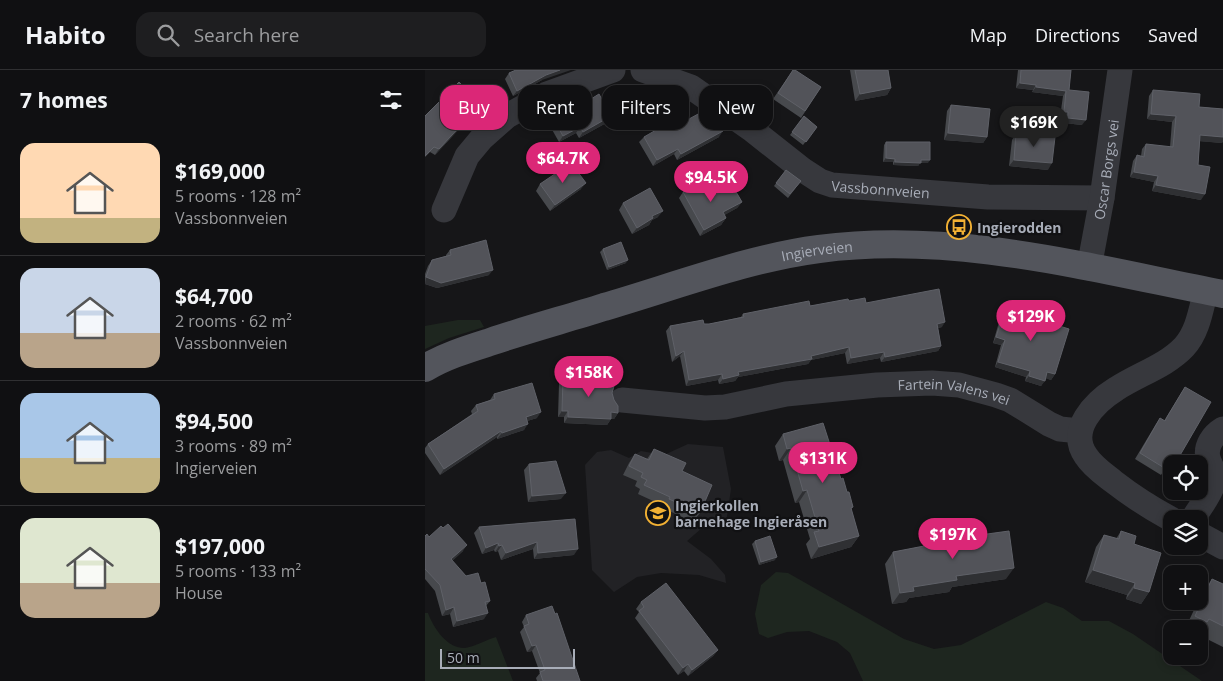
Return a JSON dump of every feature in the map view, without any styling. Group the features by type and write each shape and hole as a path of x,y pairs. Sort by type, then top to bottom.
{"main road":[{"name":"Ingierveien","path":"425,368 463,351 510,335 740,266 782,255 817,249 890,244 926,244 999,252 1214,292"}],"street":[{"path":"444,210 467,156 482,138 507,116 547,94 613,70"},
{"name":"Vassbonnveien","path":"643,70 684,78 803,170 821,181 832,185 988,197 1102,198"},
{"name":"Oscar Borgs vei","path":"1089,268 1102,198 1120,70"},
{"path":"1163,515 1123,489 1091,463 1082,450 1080,431 1087,415 1101,400 1129,381 1170,359 1186,345 1214,292"},
{"name":"Fartein Valens vei","path":"622,400 688,408 711,408 725,407 786,394 877,385 932,383 959,385 996,395 1049,424 1080,431"},
{"path":"1198,510 1213,482 1214,473 1207,455 1209,444 1213,437 1223,429"},
{"path":"1208,539 1223,547"}],"shaded area":[{"path":"458,320 480,320 484,327 449,338 425,349 425,326"},
{"name":"Ingierkollen barnehage Ingieråsen","path":"688,444 723,447 731,489 726,523 710,521 687,541 711,559 725,575 726,583 699,575 661,573 637,577 614,592 592,570 585,465 597,452 611,450 629,458 641,451 664,455"},
{"path":"776,572 788,573 904,639 934,649 961,645 1046,602 1063,608 1082,621 1109,621 1133,634 1163,654 1163,665 1179,665 1202,681 863,681 850,653 837,642 809,631 787,632 768,638 759,634 755,614 761,585"},
{"path":"425,613 428,613 433,625 452,645 465,648 496,637 513,681 425,681"}],"building":[{"path":"516,70 560,70 528,85 518,85 517,91 509,73"},
{"path":"793,70 821,87 805,111 778,93"},
{"path":"855,70 888,70 891,88 860,94"},
{"path":"1021,70 1071,70 1069,90 1089,92 1086,120 1068,118 1068,112 1064,112 1066,91 1020,83"},
{"path":"1153,90 1200,94 1199,107 1223,109 1223,137 1200,135 1198,165 1210,167 1205,194 1156,185 1158,176 1134,172 1137,155 1144,157 1146,144 1173,147 1176,116 1151,114"},
{"path":"599,94 602,100 602,121 592,127 592,98"},
{"path":"440,101 440,130 457,130 439,149 434,147 425,156 425,116"},
{"path":"951,105 990,109 987,137 948,133"},
{"path":"699,114 699,130 724,130 681,154 678,149 657,160 644,137 656,130 689,130 689,119"},
{"path":"804,116 817,127 806,142 792,132"},
{"path":"560,130 574,130 563,136"},
{"path":"1016,133 1055,137 1052,163 1014,160"},
{"path":"886,142 930,142 930,160 921,160 921,163 895,162 895,159 886,158"},
{"path":"571,163 586,183 555,205 540,184"},
{"path":"786,170 801,181 790,194 776,183"},
{"path":"705,180 713,196 732,185 742,202 723,212 726,218 704,230 683,192"},
{"path":"650,188 663,211 652,216 653,218 637,228 623,203"},
{"path":"486,240 493,270 441,283 426,277 432,260 451,255 450,250"},
{"path":"621,242 628,260 609,267 603,249"},
{"path":"939,289 945,322 937,324 941,346 885,357 884,352 851,358 849,347 811,356 812,359 738,372 739,375 723,379 722,374 689,380 684,351 676,356 670,326 703,320 704,324 709,324 744,317 743,314 809,301 810,306 865,298 866,303"},
{"path":"1007,302 1023,307 1022,310 1038,315 1038,317 1054,321 1053,324 1069,329 1055,374 1047,372 1045,381 1029,376 1030,371 998,362 1005,340 996,337"},
{"path":"563,378 619,380 614,386 612,393 618,406 618,413 611,412 611,419 568,417 568,411 562,411"},
{"path":"532,383 541,412 526,417 528,424 502,433 501,431 444,469 428,444 478,411 476,405 495,399 494,394"},
{"path":"1185,387 1211,402 1180,455 1163,455 1163,467 1140,453 1160,418 1165,421"},
{"path":"823,423 841,479 843,478 847,492 849,492 853,507 851,508 859,536 819,547 814,532 819,531 807,490 803,491 791,448 787,449 783,434"},
{"path":"654,449 686,463 682,471 712,485 700,513 644,485 647,480 641,477 643,473 629,466 635,454 649,460"},
{"path":"556,461 566,493 532,496 529,464"},
{"path":"575,519 578,549 538,553 537,542 506,553 502,545 499,546 498,543 486,548 479,527"},
{"path":"448,524 467,545 451,559 466,576 478,573 481,583 485,582 490,601 485,602 488,613 457,621 454,607 446,610 440,585 425,569 425,536 427,534 429,537 441,526 443,528"},
{"path":"1009,531 1014,568 956,576 957,580 913,587 914,591 900,593 893,552 950,541 950,539 964,537 964,535"},
{"path":"1121,531 1136,536 1134,544 1161,553 1149,592 1134,588 1135,583 1093,570 1104,535 1119,539"},
{"path":"770,536 777,557 761,562 755,541"},
{"path":"1212,579 1223,584 1223,626 1209,619 1203,620 1195,616 1198,610 1208,610 1208,588"},
{"path":"666,583 718,650 692,670 688,664 683,668 639,611 644,607 641,602"},
{"path":"552,606 555,614 557,613 580,681 543,681 540,672 545,670 536,645 532,646 524,626 529,624 526,615"}],"place":[{"name":"Ingierodden","path":"959,227"},
{"name":"Ingierkollen barnehage Ingieråsen","path":"658,513"}]}
